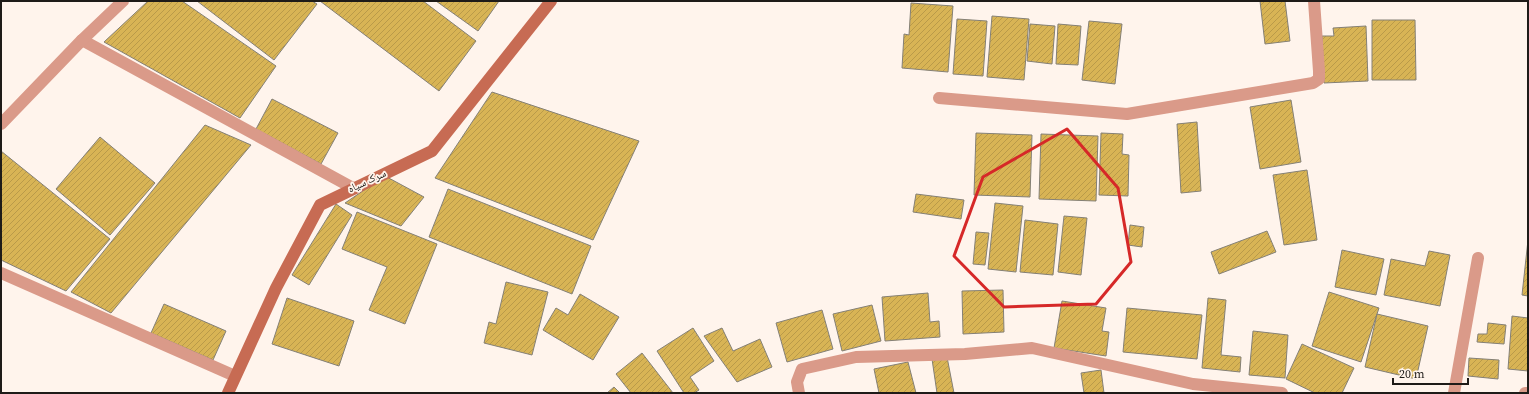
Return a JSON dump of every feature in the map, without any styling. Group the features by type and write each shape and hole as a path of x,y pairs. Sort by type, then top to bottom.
{"street":[{"path":"1,124 82,40 123,1"},
{"name":"سرک سیاه","path":"228,393 276,288 320,205 432,151 551,1"},
{"path":"940,98 1127,114 1313,83 1319,78 1314,1"},
{"path":"82,40 353,188"},
{"path":"1454,393 1478,258"},
{"path":"1,273 235,376"},
{"path":"798,393 797,382 802,370 856,357 965,354 1032,348 1193,384 1282,393"}],"highlighted area":[{"path":"1067,129 1118,188 1131,262 1096,304 1004,307 954,256 983,177"}],"building":[{"path":"148,1 182,1 276,66 240,118 104,42"},
{"path":"197,1 312,1 317,4 274,60"},
{"path":"320,1 423,1 476,41 439,91"},
{"path":"436,1 499,1 478,31"},
{"path":"1260,1 1285,1 1290,41 1265,44"},
{"path":"911,3 953,6 948,72 902,68 904,34 909,35"},
{"path":"992,16 1029,19 1024,80 987,77"},
{"path":"957,19 987,21 983,76 953,74"},
{"path":"1372,20 1415,20 1416,80 1372,80"},
{"path":"1089,21 1122,24 1115,84 1082,80"},
{"path":"1030,24 1055,26 1052,64 1027,61"},
{"path":"1058,24 1081,26 1078,65 1056,64"},
{"path":"1366,26 1368,81 1324,83 1322,36 1334,36 1333,28"},
{"path":"492,92 639,141 593,240 435,178"},
{"path":"272,99 338,133 321,164 256,129"},
{"path":"1291,100 1301,162 1260,169 1250,107"},
{"path":"1197,122 1201,191 1181,193 1177,124"},
{"path":"205,125 251,145 111,313 71,292"},
{"path":"976,133 1032,135 1030,197 974,195"},
{"path":"1101,133 1123,134 1122,154 1129,155 1128,196 1099,195"},
{"path":"1041,134 1098,136 1096,201 1039,199"},
{"path":"100,137 155,183 110,235 56,189"},
{"path":"1,151 110,239 66,291 1,260"},
{"path":"1307,170 1317,240 1284,245 1273,175"},
{"path":"385,176 424,197 401,226 345,203"},
{"path":"448,189 591,246 572,294 429,237"},
{"path":"916,194 964,200 961,219 913,212"},
{"path":"995,203 1023,206 1016,272 988,269"},
{"path":"336,204 352,215 309,285 292,275"},
{"path":"357,212 437,244 405,324 369,310 387,267 342,249"},
{"path":"1064,216 1087,218 1081,275 1058,272"},
{"path":"1025,220 1058,224 1053,275 1020,272"},
{"path":"1130,225 1144,227 1142,247 1128,245"},
{"path":"1267,231 1276,252 1219,274 1211,252"},
{"path":"976,232 989,233 985,265 973,264"},
{"path":"1528,240 1528,296 1522,295"},
{"path":"1342,250 1384,259 1376,295 1335,287"},
{"path":"1429,251 1450,255 1440,306 1384,295 1391,259 1425,266"},
{"path":"506,282 548,292 532,355 484,343 489,322 496,324"},
{"path":"1003,290 1004,332 963,334 962,291"},
{"path":"1329,292 1379,308 1361,362 1312,346"},
{"path":"928,293 930,322 939,321 940,337 885,341 882,297"},
{"path":"580,294 619,317 593,360 543,330 556,308 568,315"},
{"path":"287,298 354,321 339,366 272,344"},
{"path":"1208,298 1226,300 1221,355 1241,357 1240,372 1202,368"},
{"path":"1062,301 1106,308 1102,331 1109,332 1106,356 1054,348"},
{"path":"164,304 226,331 213,360 151,333"},
{"path":"872,305 881,341 842,351 833,314"},
{"path":"1127,308 1202,315 1197,359 1123,352"},
{"path":"822,310 833,349 787,362 776,323"},
{"path":"1377,314 1428,326 1416,379 1365,367"},
{"path":"1512,316 1528,318 1528,371 1508,369"},
{"path":"1488,323 1506,325 1504,344 1477,342 1478,334 1487,334"},
{"path":"693,328 714,361 690,377 699,390 694,393 684,393 657,351"},
{"path":"722,328 733,351 760,339 772,367 737,382 704,336"},
{"path":"1253,331 1288,335 1285,378 1249,375"},
{"path":"1302,344 1354,368 1342,393 1315,393 1286,379"},
{"path":"642,353 673,393 631,393 616,374"},
{"path":"947,357 954,393 937,393 932,359"},
{"path":"1469,358 1499,360 1498,379 1468,376"},
{"path":"908,362 916,393 879,393 874,369"},
{"path":"1101,370 1104,393 1084,393 1081,373"},
{"path":"614,387 620,393 607,393"}]}
